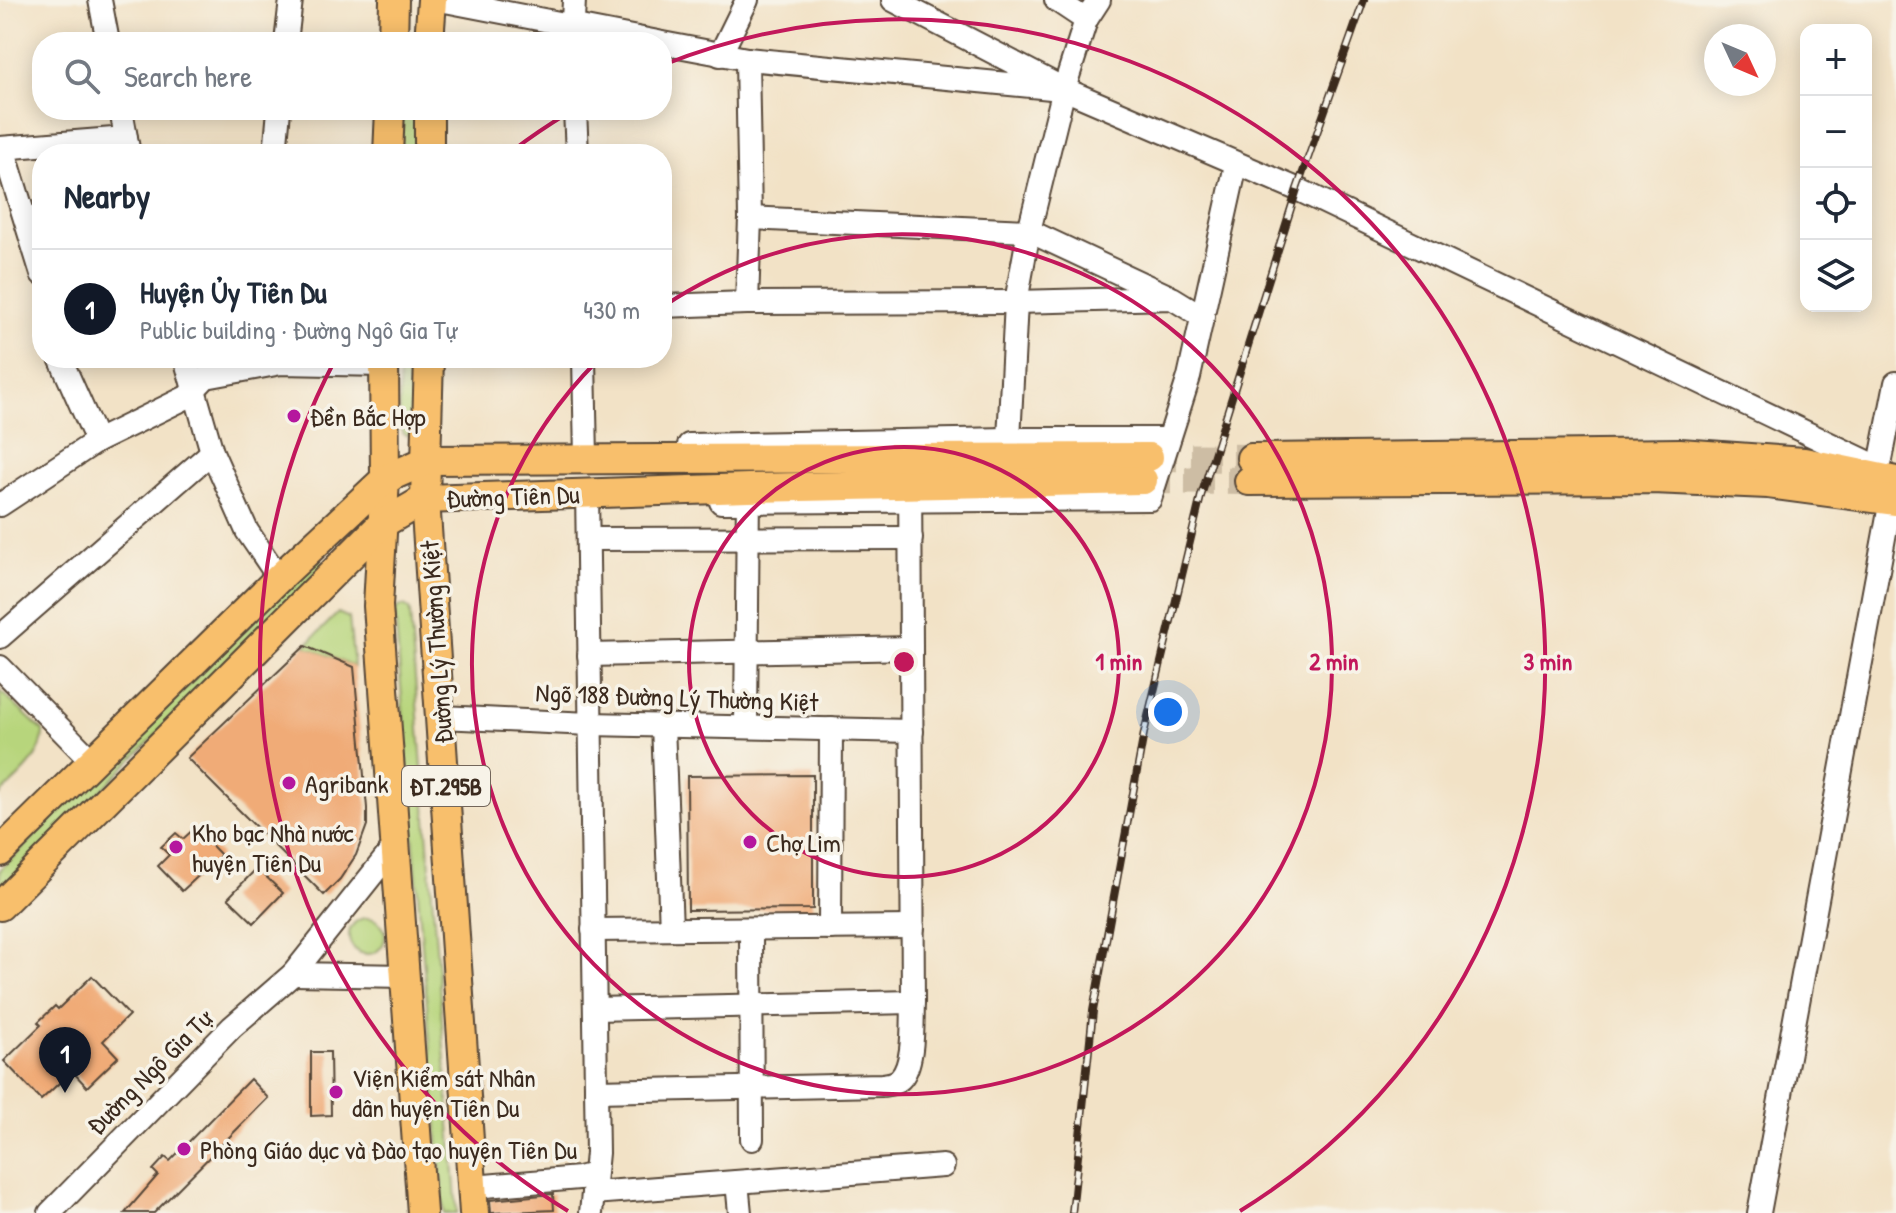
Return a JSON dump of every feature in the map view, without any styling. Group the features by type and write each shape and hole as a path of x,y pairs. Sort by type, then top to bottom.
{"main road":[{"path":"393,32 394,0"},
{"path":"430,32 432,0"},
{"path":"388,144 390,120"},
{"path":"429,120 429,144"},
{"name":"Đường Lý Thường Kiệt","path":"384,368 385,479 378,606 422,1213"},
{"name":"Đường Lý Thường Kiệt","path":"429,368 425,499 473,1200"},
{"path":"1250,470 1680,453 1804,462 1888,485"},
{"name":"Đường Tiên Du","path":"0,852 279,578 385,479 428,460 1154,458"},
{"name":"Đường Tiên Du","path":"0,906 382,524 425,499 659,492 749,495 910,493 1154,458"}],"street":[{"path":"100,0 106,32"},
{"path":"287,32 291,0"},
{"path":"440,0 568,32"},
{"path":"572,32 574,0"},
{"path":"720,55 747,0"},
{"path":"893,0 1064,89 1297,189 1888,485"},
{"path":"1056,0 1086,20"},
{"path":"1009,439 1016,302 1029,231 1064,89 1086,20 1099,0"},
{"path":"672,45 747,59 1064,89"},
{"path":"747,59 750,218 747,303"},
{"path":"123,120 127,144"},
{"path":"276,144 278,120"},
{"path":"575,120 577,144"},
{"path":"32,148 1,148 32,243"},
{"path":"910,493 1150,499 1154,458 1189,377 1236,165"},
{"path":"750,218 1029,231 1172,298 1203,317"},
{"path":"672,306 1172,298"},
{"path":"64,368 97,441"},
{"path":"188,368 212,452 247,531 279,578"},
{"path":"0,505 97,441 187,397 206,377 253,368"},
{"path":"584,368 586,459"},
{"path":"1759,1213 1888,485 1896,383"},
{"path":"657,459 678,446 1009,439 1154,458"},
{"path":"0,637 212,452"},
{"path":"596,1091 882,1085 896,1083 906,1071 911,1048 913,1002 910,457"},
{"path":"587,493 597,1153 593,1193"},
{"path":"746,727 749,495"},
{"path":"588,539 911,538"},
{"path":"589,655 911,648"},
{"path":"0,667 92,761"},
{"name":"Ngõ 188 Đường Lý Thường Kiệt","path":"442,717 590,724 912,731"},
{"path":"663,725 671,929"},
{"path":"830,928 831,729"},
{"name":"Đường Ngô Gia Tự","path":"50,1213 232,1027 293,974 395,846"},
{"path":"593,930 913,927"},
{"path":"751,929 752,1139"},
{"path":"293,974 406,976"},
{"path":"595,1009 913,1002"},
{"path":"593,1193 943,1166"},
{"path":"473,1200 579,1178 593,1193"},
{"path":"737,1182 740,1213"}],"green space":[{"path":"402,120 420,120 420,144 401,144"},
{"path":"399,368 417,368 414,433 407,436 400,427"},
{"path":"319,557 324,565 0,893 0,870"},
{"path":"404,606 410,614 457,1213 444,1213 395,613 398,607"},
{"path":"338,613 349,618 354,667 305,646"},
{"path":"0,691 43,731 34,758 0,795"},
{"path":"367,918 380,923 385,936 380,949 367,954 354,949 349,936 354,923"}],"building":[{"name":"Agribank","path":"305,646 354,667 367,808 367,825 356,855 340,879 324,895 187,758"},
{"name":"Chợ Lim","path":"813,775 813,909 688,910 687,776"},
{"path":"195,828 221,855 182,891 158,866 169,855 161,847 176,833 183,839"},
{"path":"257,868 283,893 254,923 228,898"},
{"path":"92,976 129,1015 103,1041 118,1057 87,1087 72,1071 41,1100 4,1061 41,1025 38,1022 55,1006 58,1009"},
{"path":"311,1052 330,1052 331,1115 311,1116"},
{"path":"250,1079 268,1098 154,1213 125,1213 158,1175 153,1170 165,1157 170,1161"},
{"path":"553,1194 554,1210 491,1213 490,1200"}],"tunnel":[{"path":"1149,457 1251,458"},
{"path":"1143,480 1249,481"}],"railway":[{"path":"1072,1213 1093,1011 1144,733 1201,496 1297,189 1364,0"}],"place":[{"name":"Đền Bắc Hợp","path":"294,416"},
{"name":"Agribank","path":"289,783"},
{"name":"Chợ Lim","path":"750,842"},
{"name":"Kho bạc Nhà nước huyện Tiên Du","path":"176,847"},
{"name":"Viện Kiểm sát Nhân dân huyện Tiên Du","path":"336,1092"},
{"name":"Huyện Ủy Tiên Du","path":"65,1093"},
{"name":"Phòng Giáo dục và Đào tạo huyện Tiên Du","path":"184,1149"}]}
